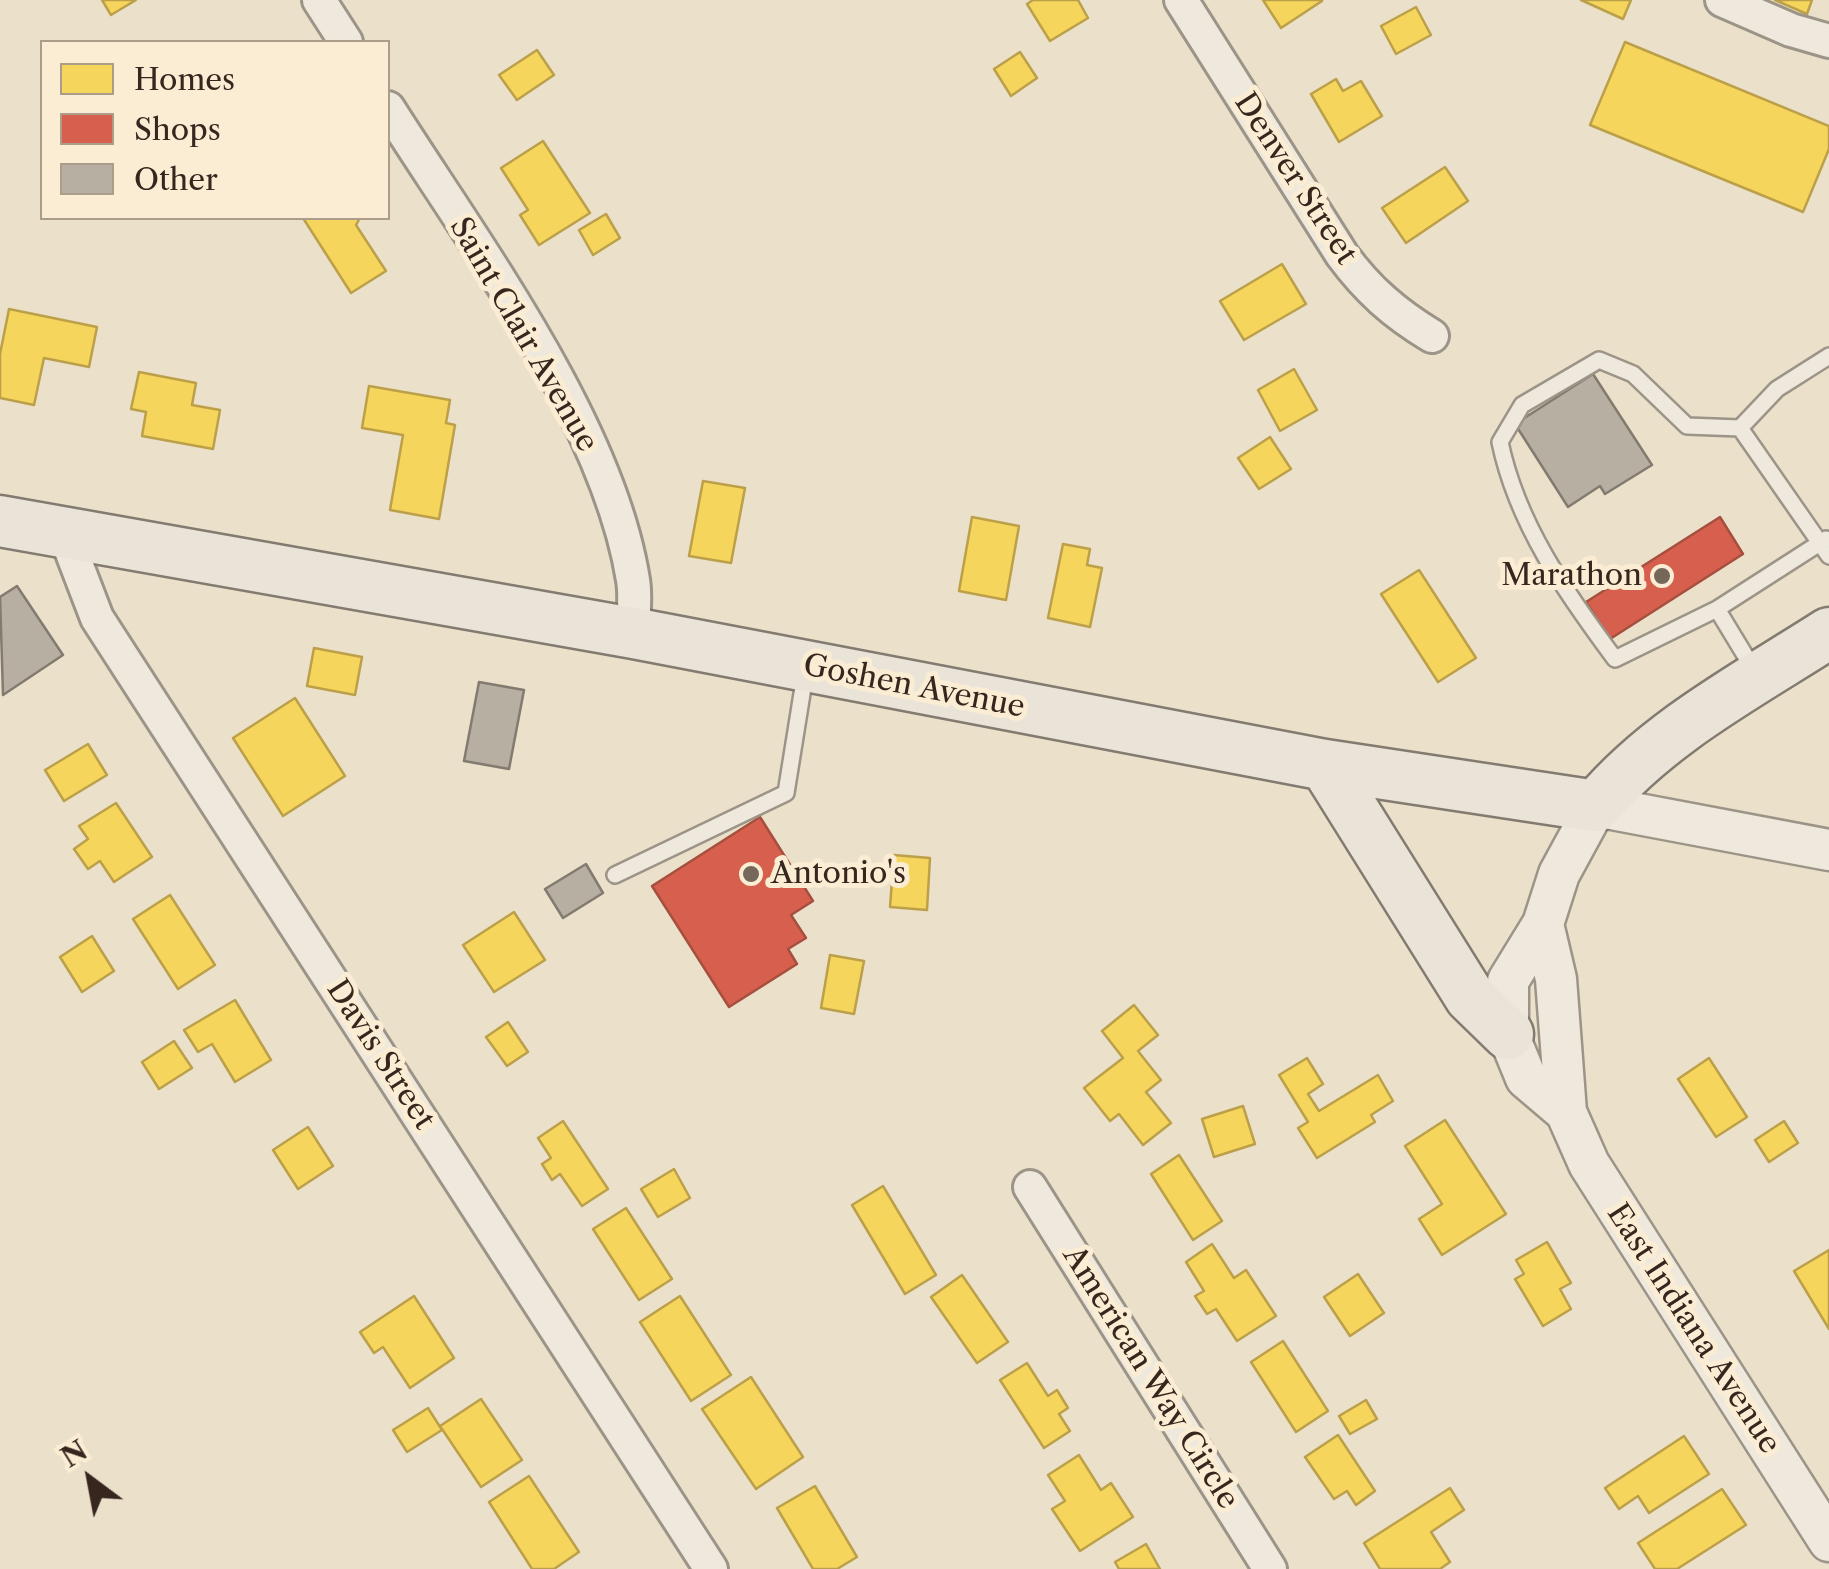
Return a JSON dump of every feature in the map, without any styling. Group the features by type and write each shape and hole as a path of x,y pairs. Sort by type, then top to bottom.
{"main road":[{"name":"Goshen Avenue","path":"0,521 633,633 1324,765 1596,806"},
{"path":"1596,806 1624,774 1668,738 1829,633"},
{"path":"1324,765 1470,997 1508,1034"}],"street":[{"path":"320,0 345,40"},
{"name":"Denver Street","path":"1181,0 1342,255 1369,291 1432,336"},
{"path":"1722,0 1791,30 1829,41"},
{"name":"Saint Clair Avenue","path":"390,111 554,377 595,460 620,527 634,582 633,633"},
{"name":"Davis Street","path":"64,532 97,618 711,1569"},
{"name":"Goshen Avenue","path":"1596,806 1829,850"},
{"name":"East Indiana Avenue","path":"1566,1112 1526,1078 1508,1034 1508,981 1543,924 1558,874 1596,806"},
{"name":"East Indiana Avenue","path":"1543,924 1556,979 1566,1112 1588,1164 1829,1541"},
{"name":"American Way Circle","path":"1030,1187 1270,1569"}],"lane":[{"path":"1740,428 1826,545 1716,609 1615,659 1567,594 1510,490 1500,442 1522,405 1599,360 1633,374 1687,426 1740,428 1777,390 1829,356"},
{"path":"1716,609 1759,678"},
{"path":"615,875 786,793 806,666"}],"building: Homes":[{"path":"102,0 136,0 111,15"},
{"path":"1033,0 1078,0 1088,18 1050,41 1027,4"},
{"path":"1263,0 1322,0 1322,1 1281,28"},
{"path":"1581,0 1631,0 1623,19"},
{"path":"1775,0 1812,0 1807,14"},
{"path":"1416,7 1431,35 1396,54 1381,26"},
{"path":"1625,42 1829,126 1829,149 1803,212 1590,125"},
{"path":"537,50 554,75 517,100 499,75"},
{"path":"1020,52 1037,78 1011,96 994,69"},
{"path":"1336,79 1343,91 1361,81 1382,116 1339,142 1311,94"},
{"path":"543,141 590,213 539,245 520,215 528,210 501,168"},
{"path":"1445,167 1468,201 1406,243 1382,208"},
{"path":"606,214 620,238 593,255 579,230"},
{"path":"304,220 359,220 356,225 386,271 351,293"},
{"path":"1282,264 1306,304 1244,340 1220,301"},
{"path":"9,309 97,327 89,367 44,358 34,405 0,398 0,354"},
{"path":"1294,369 1317,410 1280,431 1258,390"},
{"path":"139,372 196,383 192,405 220,410 213,449 142,436 146,412 131,409"},
{"path":"369,386 450,400 446,423 455,425 439,519 390,510 403,435 362,428"},
{"path":"1270,437 1291,469 1259,489 1238,458"},
{"path":"703,481 745,488 731,563 689,556"},
{"path":"972,517 1019,526 1006,600 959,591"},
{"path":"1063,544 1090,549 1087,565 1102,568 1090,627 1048,618"},
{"path":"1419,570 1476,658 1438,682 1381,594"},
{"path":"314,648 362,657 355,695 307,686"},
{"path":"295,698 345,776 283,816 233,738"},
{"path":"88,744 107,775 64,801 45,770"},
{"path":"116,803 152,857 114,882 100,861 88,869 74,849 88,839 79,826"},
{"path":"894,855 930,858 927,910 890,907"},
{"path":"170,895 215,965 178,989 133,919"},
{"path":"514,912 545,960 494,992 463,945"},
{"path":"92,936 114,971 82,992 60,957"},
{"path":"830,955 864,961 854,1014 821,1008"},
{"path":"235,1000 271,1060 235,1082 212,1044 198,1052 184,1030"},
{"path":"1134,1005 1158,1035 1138,1051 1161,1080 1146,1092 1171,1123 1143,1145 1119,1114 1110,1121 1084,1088 1123,1058 1102,1031"},
{"path":"508,1022 528,1052 507,1066 486,1037"},
{"path":"174,1041 192,1068 159,1089 142,1062"},
{"path":"1307,1058 1323,1084 1308,1094 1319,1111 1378,1075 1393,1101 1371,1115 1375,1122 1317,1158 1298,1128 1308,1122 1279,1075"},
{"path":"1709,1058 1747,1117 1716,1137 1678,1079"},
{"path":"1243,1106 1255,1144 1214,1157 1202,1119"},
{"path":"1445,1120 1506,1214 1442,1255 1419,1219 1442,1204 1405,1146"},
{"path":"563,1121 608,1189 582,1206 560,1174 552,1180 542,1164 551,1158 538,1138"},
{"path":"1784,1121 1798,1143 1769,1162 1755,1140"},
{"path":"308,1127 333,1166 298,1189 273,1150"},
{"path":"1179,1155 1222,1221 1193,1240 1151,1174"},
{"path":"674,1169 690,1198 658,1217 641,1189"},
{"path":"883,1186 936,1275 905,1294 852,1205"},
{"path":"626,1208 672,1279 639,1300 593,1229"},
{"path":"1547,1242 1571,1283 1560,1289 1571,1309 1543,1326 1515,1279 1524,1274 1516,1260"},
{"path":"1212,1244 1234,1278 1246,1270 1276,1316 1237,1341 1216,1309 1207,1314 1195,1296 1204,1291 1186,1262"},
{"path":"1829,1250 1829,1329 1794,1271"},
{"path":"1358,1274 1384,1313 1350,1336 1324,1297"},
{"path":"962,1275 1008,1342 977,1363 931,1297"},
{"path":"414,1296 454,1358 410,1388 383,1347 374,1353 360,1332"},
{"path":"680,1296 731,1375 691,1401 640,1322"},
{"path":"1283,1341 1328,1411 1296,1432 1251,1362"},
{"path":"1027,1363 1048,1396 1057,1390 1068,1408 1059,1414 1070,1431 1044,1448 1000,1380"},
{"path":"751,1377 803,1457 756,1489 702,1409"},
{"path":"481,1399 522,1460 481,1487 440,1426"},
{"path":"1366,1400 1377,1419 1350,1434 1339,1416"},
{"path":"428,1408 442,1430 407,1452 393,1430"},
{"path":"1338,1435 1375,1491 1356,1505 1347,1491 1334,1499 1305,1457"},
{"path":"1684,1436 1709,1474 1649,1513 1638,1496 1619,1509 1605,1488"},
{"path":"1079,1455 1101,1490 1111,1483 1133,1517 1080,1551 1052,1509 1065,1501 1048,1475"},
{"path":"529,1476 579,1552 554,1569 532,1569 489,1502"},
{"path":"815,1486 857,1557 837,1569 813,1569 777,1508"},
{"path":"1450,1488 1464,1510 1431,1532 1450,1562 1440,1569 1380,1569 1364,1543"},
{"path":"1722,1489 1746,1525 1677,1569 1655,1569 1638,1543"},
{"path":"1146,1544 1160,1569 1119,1569 1115,1562"}],"building: Shops":[{"path":"1720,517 1743,554 1610,639 1586,602"},
{"path":"760,817 813,901 791,915 806,938 788,949 797,964 729,1007 652,886"}],"building: Other":[{"path":"1593,374 1652,465 1605,494 1600,486 1568,507 1515,424"},
{"path":"17,586 63,655 3,695 0,597"},
{"path":"479,682 524,690 509,769 464,761"},
{"path":"586,864 603,893 563,918 545,889"}],"place":[{"name":"Marathon","path":"1662,576"},
{"name":"Antonio's","path":"751,874"}]}
